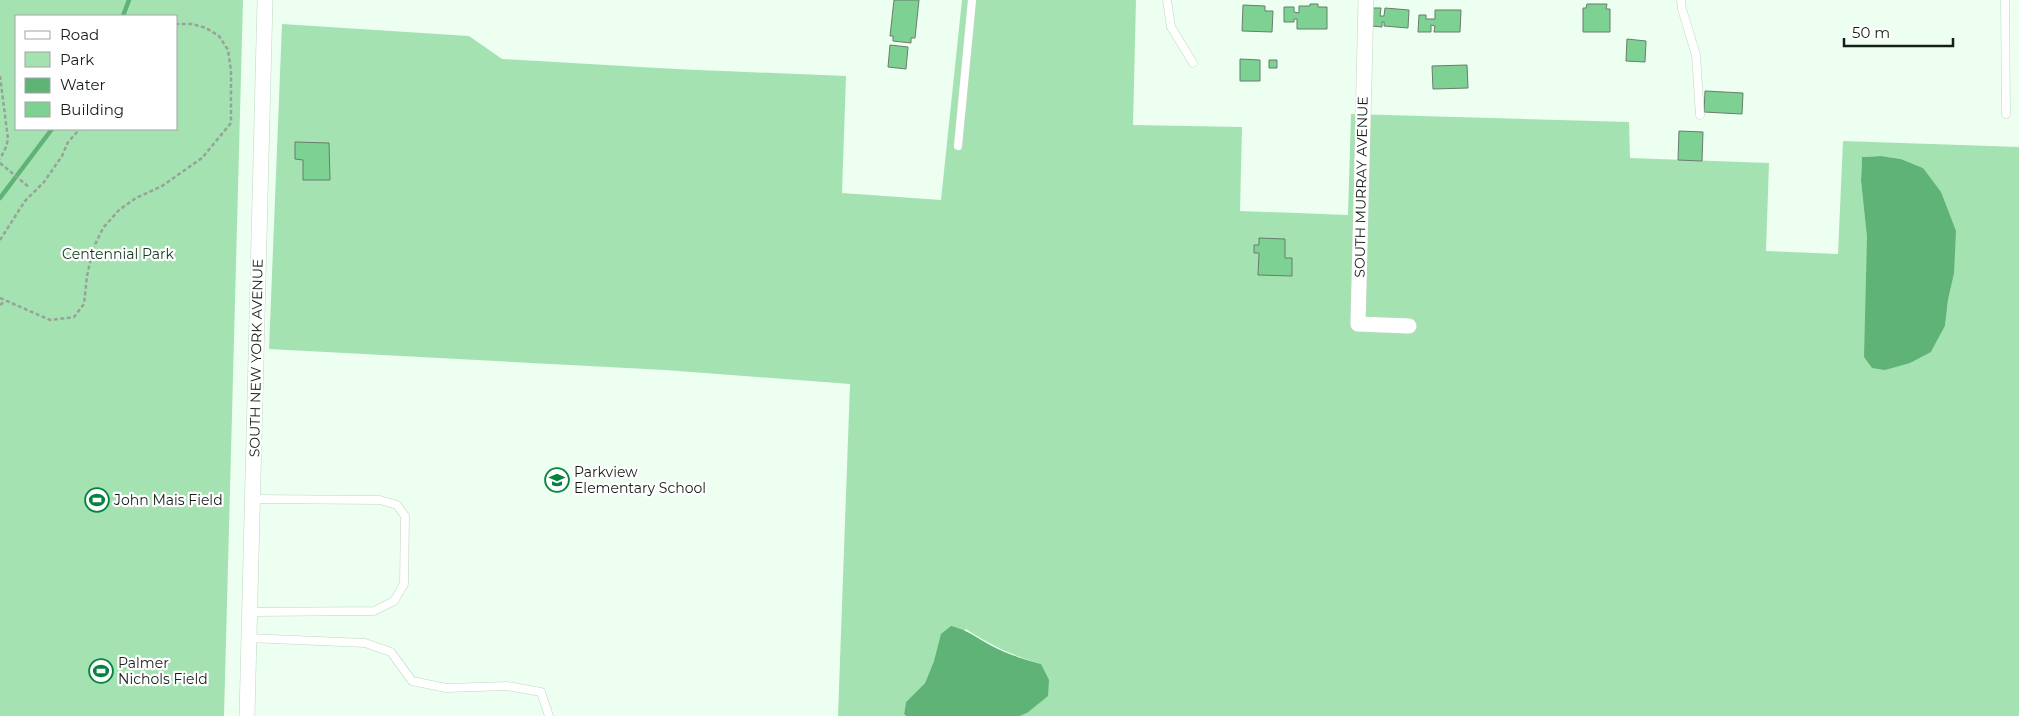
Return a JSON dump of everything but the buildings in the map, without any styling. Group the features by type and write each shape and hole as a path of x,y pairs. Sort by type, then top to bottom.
{"street":[{"name":"SOUTH NEW YORK AVENUE","path":"247,716 265,0"},
{"name":"SOUTH MURRAY AVENUE","path":"1366,0 1358,324 1409,326"}],"lane":[{"path":"958,146 972,0"},
{"path":"1167,0 1171,28 1193,63"},
{"path":"1681,0 1696,55 1700,115"},
{"path":"2005,0 2006,114"},
{"path":"249,612 374,611 394,601 404,584 406,516 396,505 380,500 252,499"},
{"path":"248,638 365,643 391,652 412,681 446,688 507,686 541,692 548,716"}],"path":[{"path":"0,298 50,320 74,317 84,304 93,248 103,228 119,210 136,198 162,186 202,158 231,123 232,71 228,50 219,36 206,28 192,24 178,24"},
{"path":"0,76 8,139 0,159"},
{"path":"0,240 26,201 44,182 62,156 68,142 79,130"},
{"path":"0,163 30,188"},
{"path":"0,305 5,300"}],"green space":[{"name":"Centennial Park","path":"0,0 243,0 224,716 0,716"},
{"path":"962,0 1136,0 1133,125 1242,127 1240,211 1348,215 1351,114 1629,122 1630,158 1769,163 1766,251 1838,254 1843,141 2019,147 2019,716 1020,716 1027,713 1041,664 1002,650 966,629 934,661 925,683 906,702 904,714 906,716 838,716 850,384 665,370 269,349 282,24 469,36 502,59 846,76 842,193 941,200","holes":["1881,156 1901,159 1923,168 1954,274 1945,326 1931,352 1867,238 1861,181 1862,157"]}],"water":[{"path":"1881,156 1901,159 1923,168 1941,192 1956,231 1954,274 1945,326 1931,352 1910,363 1885,370 1872,368 1864,357 1867,238 1861,181 1862,157"},
{"path":"951,626 967,632 1002,651 1041,664 1049,680 1048,696 1027,713 1020,716 906,716 904,714 906,702 925,683 934,661 941,634"}],"waterway":[{"path":"123,15 129,0"},
{"path":"0,198 51,130"}],"place":[{"name":"Parkview Elementary School","path":"557,480"},
{"name":"John Mais Field","path":"97,500"},
{"name":"Palmer Nichols Field","path":"101,671"}]}
